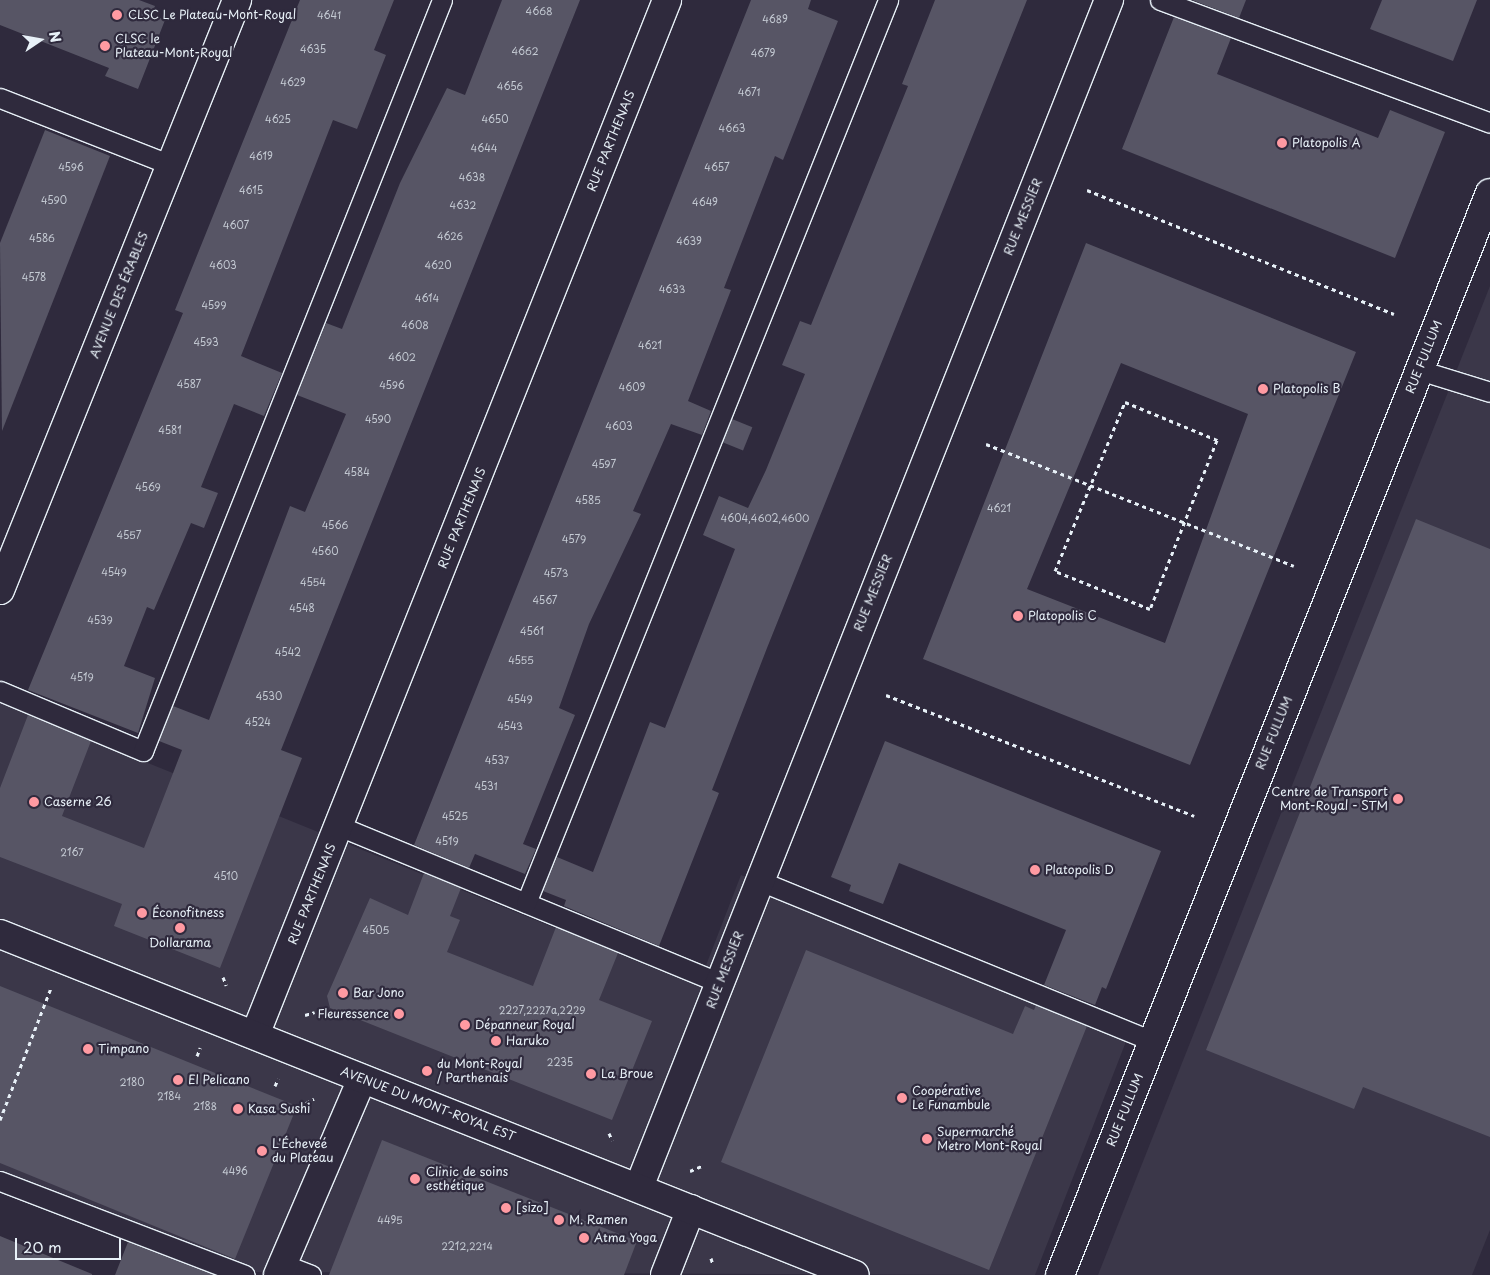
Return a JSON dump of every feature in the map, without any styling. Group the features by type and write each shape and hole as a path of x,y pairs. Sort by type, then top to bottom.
{"street":[{"name":"AVENUE DES ÉRABLES","path":"0,590 237,0"},
{"name":"RUE PARTHENAIS","path":"255,1035 668,0"},
{"name":"RUE MESSIER","path":"638,1187 1109,0"},
{"name":"RUE FULLUM","path":"1060,1275 1490,193"},
{"name":"AVENUE DU MONT-ROYAL EST","path":"0,934 855,1275"},
{"path":"281,1269 362,1079"},
{"path":"665,1275 691,1209"}],"lane":[{"path":"0,691 143,751 442,0"},
{"path":"526,903 888,0"},
{"path":"1160,0 1490,123"},
{"path":"0,98 171,165"},
{"path":"1419,370 1490,392"},
{"path":"339,826 720,983"},
{"path":"760,881 1153,1041"},
{"path":"0,1181 245,1275"},
{"path":"281,1269 311,1275"}],"path":[{"path":"1086,190 1394,314"},
{"path":"1125,402 1217,440 1184,522 1150,608 1055,571 1125,402"},
{"path":"986,444 1294,566"},
{"path":"886,695 1194,816"},
{"path":"0,1120 62,959"},
{"path":"224,976 226,985"},
{"path":"305,1015 316,1012"},
{"path":"197,1056 200,1048"},
{"path":"275,1086 278,1078"},
{"path":"306,1103 314,1099"},
{"path":"609,1133 612,1140"},
{"path":"690,1171 702,1166"},
{"path":"711,1258 713,1265"}],"shaded area":[{"path":"1490,286 1490,1230 1472,1275 1098,1275"},
{"path":"0,703 698,986 741,875 1127,1039 1035,1275 250,1272 0,1176"}],"building":[{"name":"CLSC le Plateau-Mont-Royal","path":"0,0 139,0 155,6 152,15 165,20 138,89 105,76 109,68 0,25"},
{"path":"300,0 394,0 374,50 386,55 357,129 333,120 241,356 282,373 264,416 234,404 201,487 218,493 204,528 191,523 154,610 147,607 124,666 155,678 138,733 28,690 183,313 175,310"},
{"path":"502,0 580,0 281,750 302,758 220,968 114,926 122,904 0,857 0,788 28,715 91,741 62,816 144,848 182,750 159,741 173,706 209,720 290,506 305,512 346,414 297,395 326,323 342,329 400,183 447,88 465,95"},
{"path":"751,0 811,0 808,9 838,21 783,160 775,156 724,288 731,290 688,401 711,411 702,435 671,424 633,511 641,514 589,624 559,708 575,715 523,844 536,849 525,874 475,854 469,868 414,845"},
{"path":"935,0 1027,0 767,648 712,790 719,793 659,946 564,906 566,900 543,891 557,857 593,872 650,722 665,728 735,549 703,535 719,496 748,508 766,470 805,374 782,365 800,321 811,325 908,86 902,84"},
{"path":"1192,0 1246,0 1239,18"},
{"path":"1382,0 1477,0 1453,61 1370,29"},
{"name":"Platopolis A","path":"1174,17 1231,38 1217,74 1378,138 1390,110 1445,132 1395,258 1122,149"},
{"path":"45,130 110,156 2,431 0,243"},
{"path":"1086,243 1356,352 1190,765 923,659","holes":["1121,363 1248,414 1165,643 1027,589"]},
{"path":"732,419 752,427 743,450 723,442"},
{"name":"Centre de Transport Mont-Royal - STM","path":"1416,519 1490,549 1490,1137 1363,1087 1354,1109 1206,1050"},
{"name":"Platopolis D","path":"885,741 1161,851 1106,989 1102,987 1095,1005 1044,985 1066,930 899,863 883,904 849,891 851,885 831,877"},
{"path":"424,873 461,888 450,916 460,920 447,952 533,986 556,927 618,953 599,1000 652,1021 612,1120 330,1008 327,996 370,898 408,915"},
{"name":"Coopérative Le Funambule","path":"806,950 1013,1034 1025,1006 1034,1010 1036,1005 1087,1026 989,1270 721,1162"},
{"path":"0,986 297,1106 235,1259 0,1163"},
{"path":"382,1140 637,1241 624,1275 329,1275"},
{"path":"0,1236 92,1274 92,1275 0,1275"},
{"path":"128,1242 214,1275 115,1275"}],"place":[{"name":"CLSC Le Plateau-Mont-Royal","path":"117,15"},
{"name":"CLSC le Plateau-Mont-Royal","path":"105,46"},
{"name":"Platopolis A","path":"1282,143"},
{"name":"Platopolis B","path":"1263,389"},
{"name":"Platopolis C","path":"1018,616"},
{"name":"Centre de Transport Mont-Royal - STM","path":"1398,799"},
{"name":"Caserne 26","path":"34,802"},
{"name":"Platopolis D","path":"1035,870"},
{"name":"Éconofitness","path":"142,913"},
{"name":"Dollarama","path":"180,928"},
{"name":"Bar Jono","path":"343,993"},
{"name":"Fleuressence","path":"399,1014"},
{"name":"Dépanneur Royal","path":"465,1025"},
{"name":"Haruko","path":"496,1041"},
{"name":"Timpano","path":"88,1049"},
{"name":"du Mont-Royal / Parthenais","path":"427,1071"},
{"name":"La Broue","path":"591,1074"},
{"name":"El Pelicano","path":"178,1080"},
{"name":"Coopérative Le Funambule","path":"902,1098"},
{"name":"Kasa Sushi","path":"238,1109"},
{"name":"Supermarché Metro Mont-Royal","path":"927,1139"},
{"name":"L'Écheveé du Plateau","path":"262,1151"},
{"name":"Clinic de soins esthétique","path":"415,1179"},
{"name":"[sizo]","path":"506,1208"},
{"name":"M. Ramen","path":"559,1220"},
{"name":"Atma Yoga","path":"584,1238"}]}
